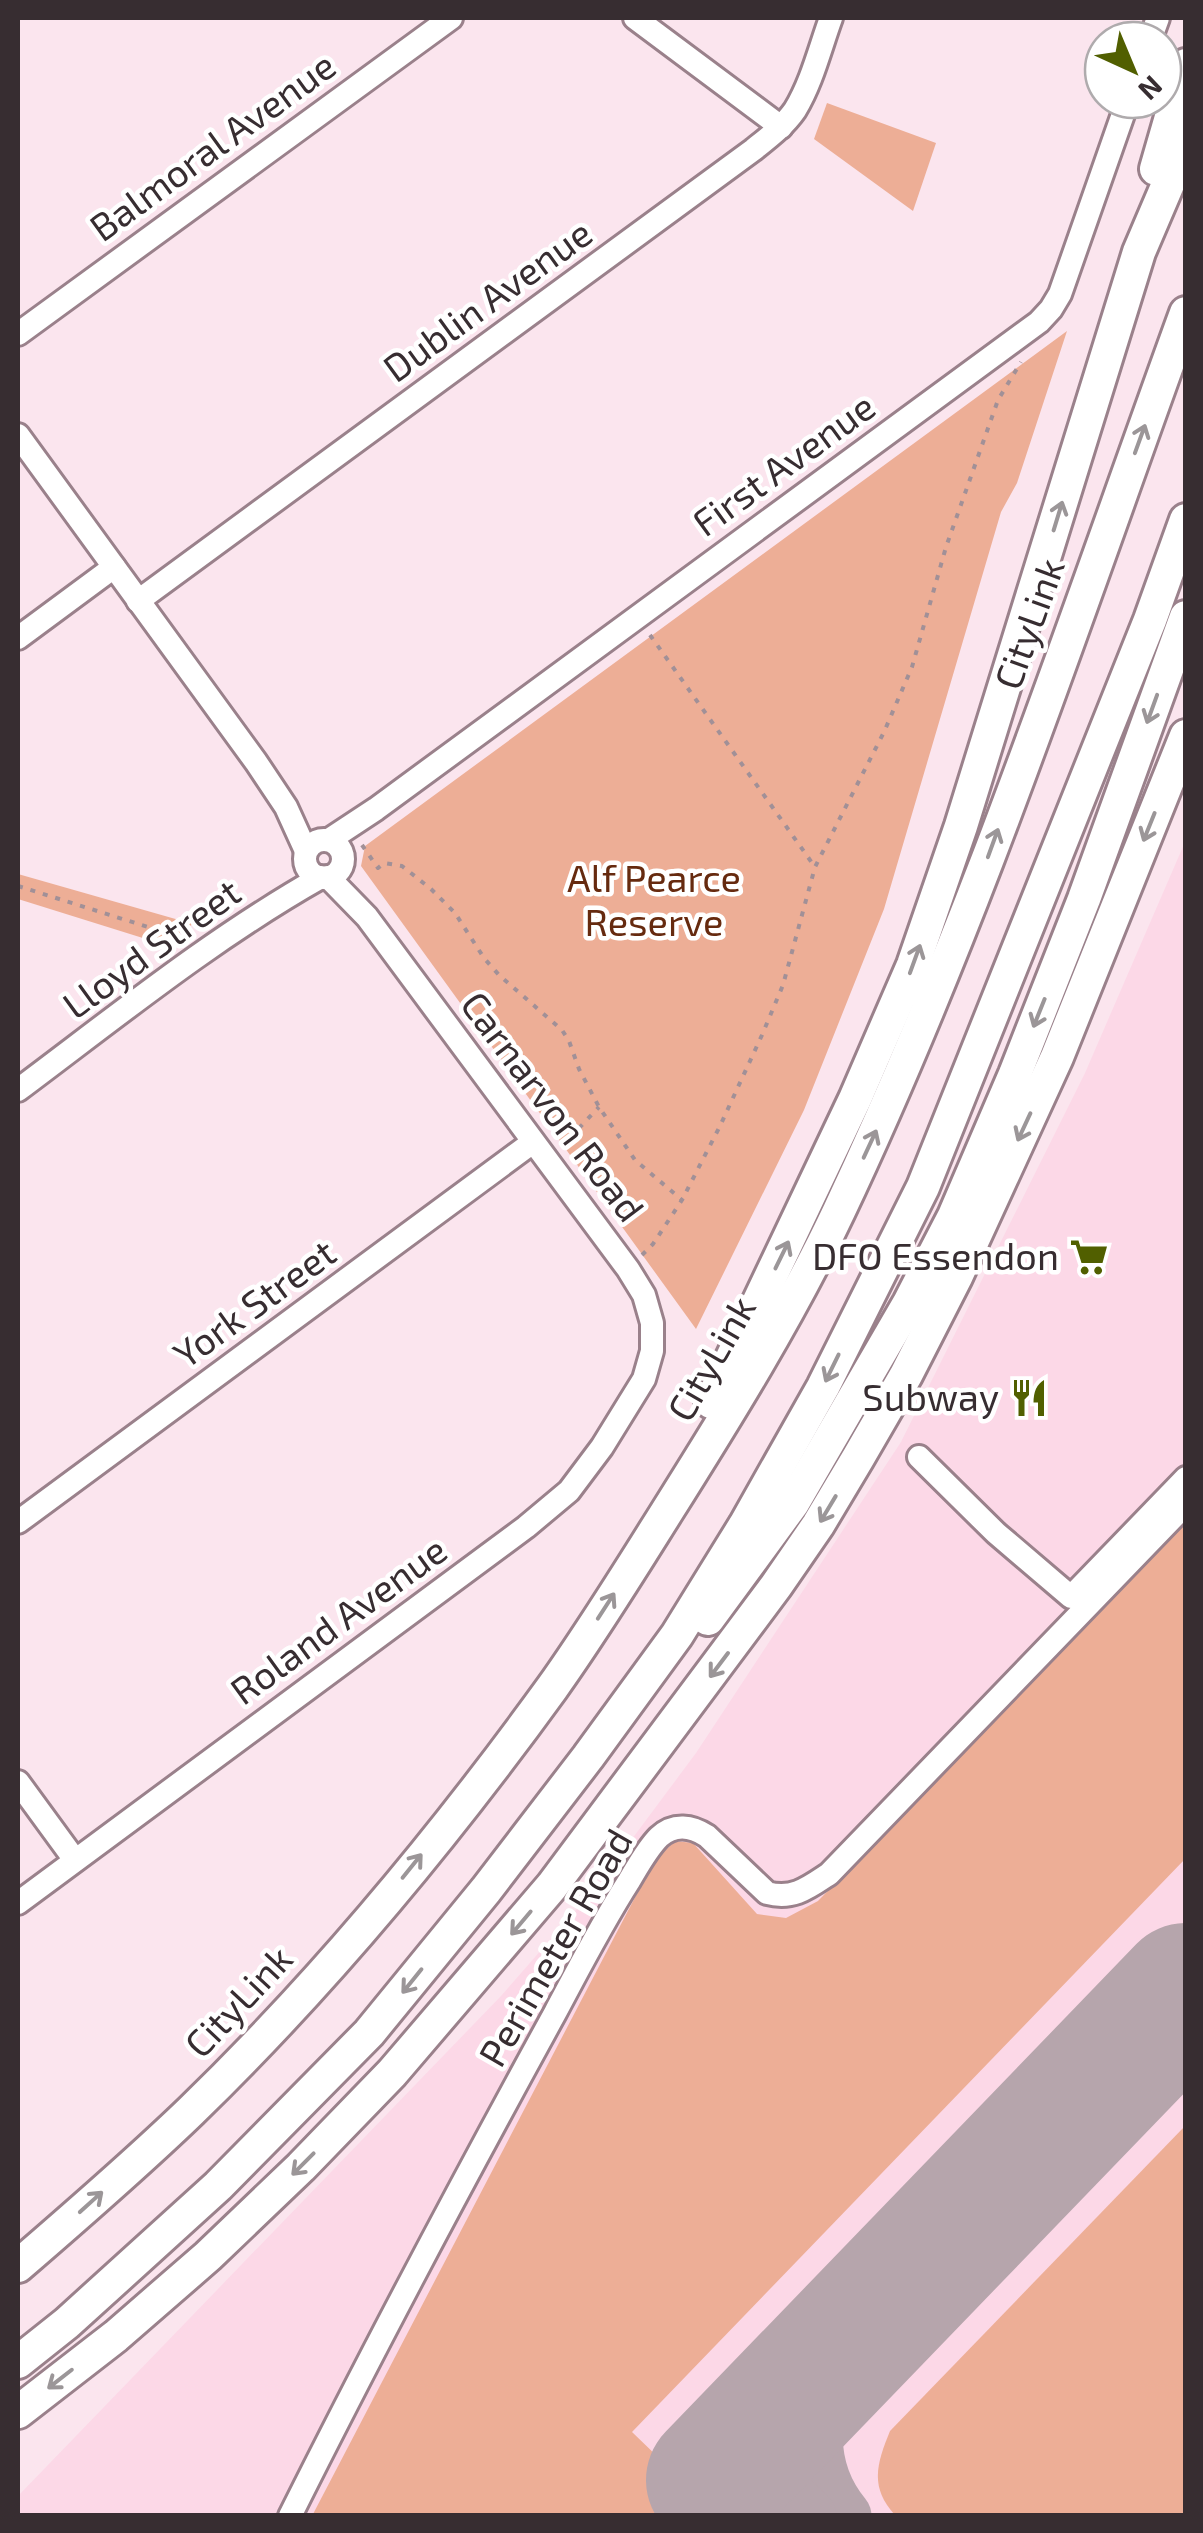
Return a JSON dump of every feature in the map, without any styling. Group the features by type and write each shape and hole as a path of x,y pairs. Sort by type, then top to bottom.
{"highway":[{"path":"1140,252 1157,163 1186,65"},
{"path":"634,1564 839,1133 913,965 962,826 1140,252 1186,142"},
{"name":"CityLink","path":"18,2266 191,2111 346,1947 553,1686 708,1447 835,1218 954,949 1186,314"},
{"path":"18,2362 68,2323 218,2186 369,2033 486,1890 677,1635 823,1387 922,1187 1150,620 1186,520"},
{"path":"588,1757 706,1622 764,1544 803,1487 910,1303 954,1216 1015,1074 1084,899 1186,617"},
{"path":"18,2412 116,2336 208,2256 392,2073 552,1886 776,1586 867,1442 956,1277 1057,1057 1186,736"}],"street":[{"name":"Balmoral Avenue","path":"18,334 450,18"},
{"path":"635,18 781,127"},
{"name":"Dublin Avenue","path":"138,601 781,127 806,88 831,18"},
{"name":"First Avenue","path":"328,857 376,810 1027,331 1051,309 1060,294 1121,120"},
{"name":"Carnarvon Road","path":"18,435 286,807 328,857 367,918 628,1269 644,1295 652,1323 652,1351"},
{"path":"18,638 114,568"},
{"name":"Lloyd Street","path":"18,1090 210,946 280,900 328,857"},
{"name":"York Street","path":"18,1522 540,1151"},
{"name":"Roland Avenue","path":"18,1902 568,1492 631,1401 644,1378 652,1351"},
{"path":"918,1457 996,1533 1071,1597 1186,1478"},
{"name":"Perimeter Road","path":"290,2516 369,2358 541,2038 622,1891 661,1835 673,1828 696,1829 767,1893 793,1896 806,1890 829,1874 1186,1504"},
{"path":"18,1782 75,1860"}],"path":[{"path":"628,1269 653,1244 682,1200 720,1126 782,986 816,867 884,732 912,666 946,547 998,400 1034,340 1027,331"},
{"path":"636,616 816,867"},
{"path":"328,857 378,868 384,863 402,866 431,889 455,913 499,975 562,1030 598,1108 636,1160 682,1200"},
{"path":"18,886 210,946"},
{"path":"540,1151 598,1108"}],"shaded area":[{"path":"1185,842 1185,1486 866,1815 1185,1496 1185,2515 18,2516 18,2496 501,1996 597,1886 696,1753 901,1442 1085,1073"}],"green space":[{"path":"827,103 936,143 913,211 814,139"},
{"name":"Alf Pearce Reserve","path":"1067,331 1017,483 1001,512 884,909 804,1110 696,1329 361,866 365,846"},
{"path":"18,874 193,924 162,944 18,899"},
{"path":"1185,1522 1185,1859 632,2432 718,2515 312,2516 654,1861 675,1841 693,1843 757,1914 786,1918 818,1901"},
{"path":"1185,2126 1185,2515 895,2515 881,2495 878,2474 890,2431"}],"taxiway":[{"path":"833,2356 820,2397 815,2438 822,2478 844,2516"},
{"path":"741,2452 809,2516"}],"runway":[{"path":"715,2480 1186,1992"}],"place":[{"name":"DFO Essendon","path":"1089,1257"},
{"name":"Subway","path":"1029,1398"}]}
